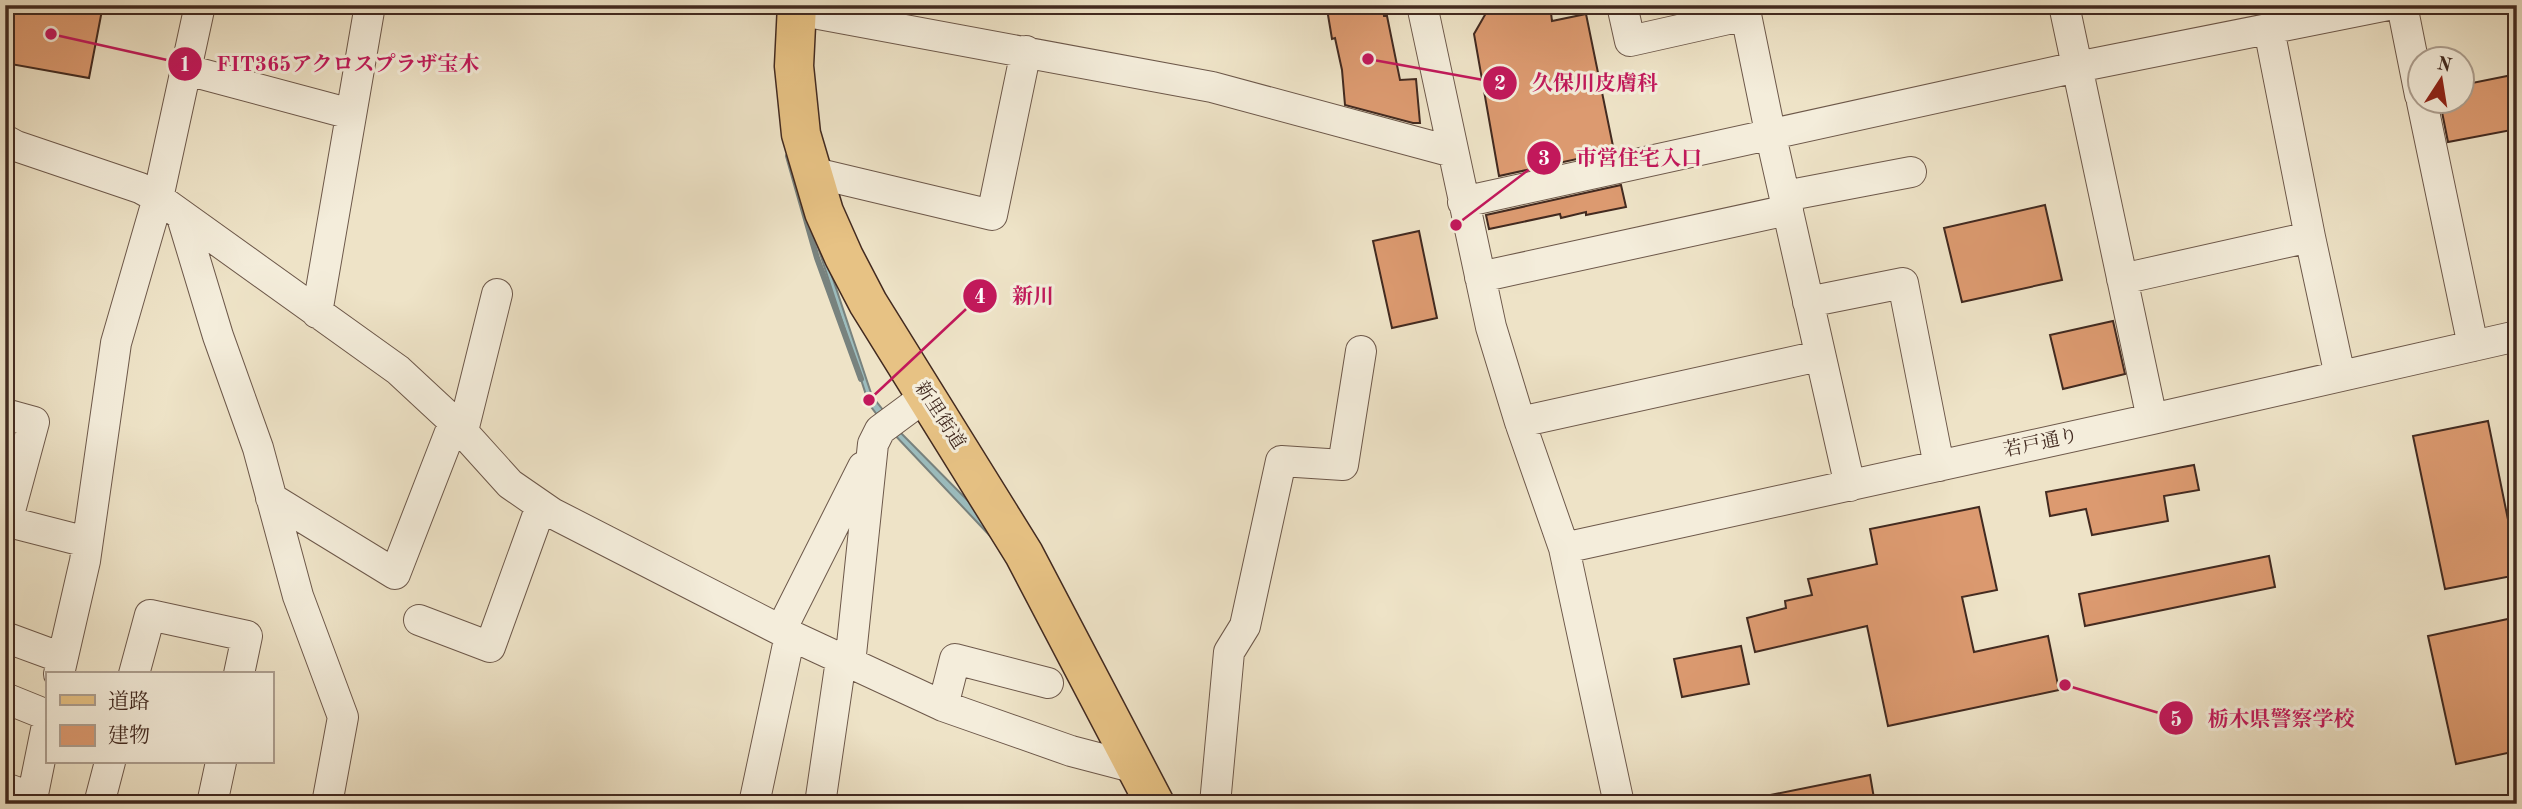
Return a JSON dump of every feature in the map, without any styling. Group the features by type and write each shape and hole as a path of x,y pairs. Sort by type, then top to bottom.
{"main road":[{"name":"新里街道","path":"797,7 794,66 801,134 824,212 868,303 894,421 1024,554 1124,765 1156,804"}],"street":[{"path":"5,637 60,666 87,542 116,343 158,198 200,5"},
{"path":"317,313 370,5"},
{"path":"1422,5 1495,340 1564,548 1619,804"},
{"path":"1622,5 1630,41 1745,10 1819,356 1850,486"},
{"path":"2064,5 2152,419"},
{"path":"1463,202 1770,132 2388,5"},
{"path":"2402,5 2410,46"},
{"path":"797,7 1212,87 1453,152"},
{"path":"2269,29 2340,376"},
{"path":"811,172 992,215 1026,51"},
{"path":"187,70 351,114"},
{"path":"2425,116 2473,346"},
{"path":"5,140 140,188 158,198 398,370 459,426 510,484 541,506 786,633 943,706 1071,751 1124,765"},
{"path":"1480,276 1911,172"},
{"path":"182,217 218,336 258,448 298,596 344,717 327,804"},
{"path":"2122,279 2310,237"},
{"path":"1808,302 1903,283 1938,466"},
{"path":"271,498 395,575 459,426 497,294"},
{"name":"若戸通り","path":"1564,548 2152,419 2517,335"},
{"path":"1216,804 1229,652 1245,626 1281,461 1343,465 1362,351"},
{"path":"1520,422 1819,356"},
{"path":"5,414 34,422 6,521 87,542"},
{"path":"754,804 786,633 894,421"},
{"path":"820,804 845,662 894,421"},
{"path":"419,620 490,647 541,506"},
{"path":"135,672 150,615 247,636 239,672"},
{"path":"943,706 955,659 1048,683"},
{"path":"5,698 46,715"},
{"path":"5,788 32,801 46,730"},
{"path":"99,804 109,764"},
{"path":"212,804 221,764"}],"water":[{"path":"789,158 811,213 872,396 887,415 881,420 869,404"},
{"path":"895,427 989,522 993,539 891,431"}],"building":[{"path":"5,5 103,5 89,78 5,63"},
{"path":"1350,5 1383,5 1400,80 1416,79 1420,123 1345,105 1342,70 1335,38 1332,39 1327,9"},
{"path":"1517,5 1550,5 1552,21 1586,14 1614,151 1499,176 1474,34 1486,13"},
{"path":"2517,74 2517,129 2448,142 2443,116 2476,116 2476,82"},
{"path":"1621,185 1626,207 1561,218 1560,214 1489,229 1486,215"},
{"path":"2045,205 2062,280 1962,302 1944,228"},
{"path":"1419,231 1437,318 1392,328 1373,241"},
{"path":"2113,321 2125,374 2063,389 2050,335"},
{"path":"2488,421 2517,575 2445,589 2413,436"},
{"path":"2194,465 2199,490 2164,496 2168,521 2092,535 2086,509 2050,516 2046,492"},
{"path":"1979,507 1997,590 1962,597 1974,652 2048,636 2059,690 1888,726 1867,626 1755,652 1747,618 1786,608 1785,601 1812,595 1808,579 1877,564 1870,529"},
{"path":"2269,556 2275,587 2085,626 2079,594"},
{"path":"2517,617 2517,751 2456,764 2428,636"},
{"path":"1741,646 1749,684 1682,697 1674,659"},
{"path":"1870,775 1875,804 1766,804 1765,796"}],"waterway":[{"path":"788,156 817,258 861,379"}],"place":[{"name":"FIT365アクロスプラザ宝木","path":"51,34"},
{"name":"久保川皮膚科","path":"1368,59"},
{"name":"市営住宅入口","path":"1456,225"},
{"name":"新川","path":"869,400"},
{"name":"栃木県警察学校","path":"2065,685"}]}
